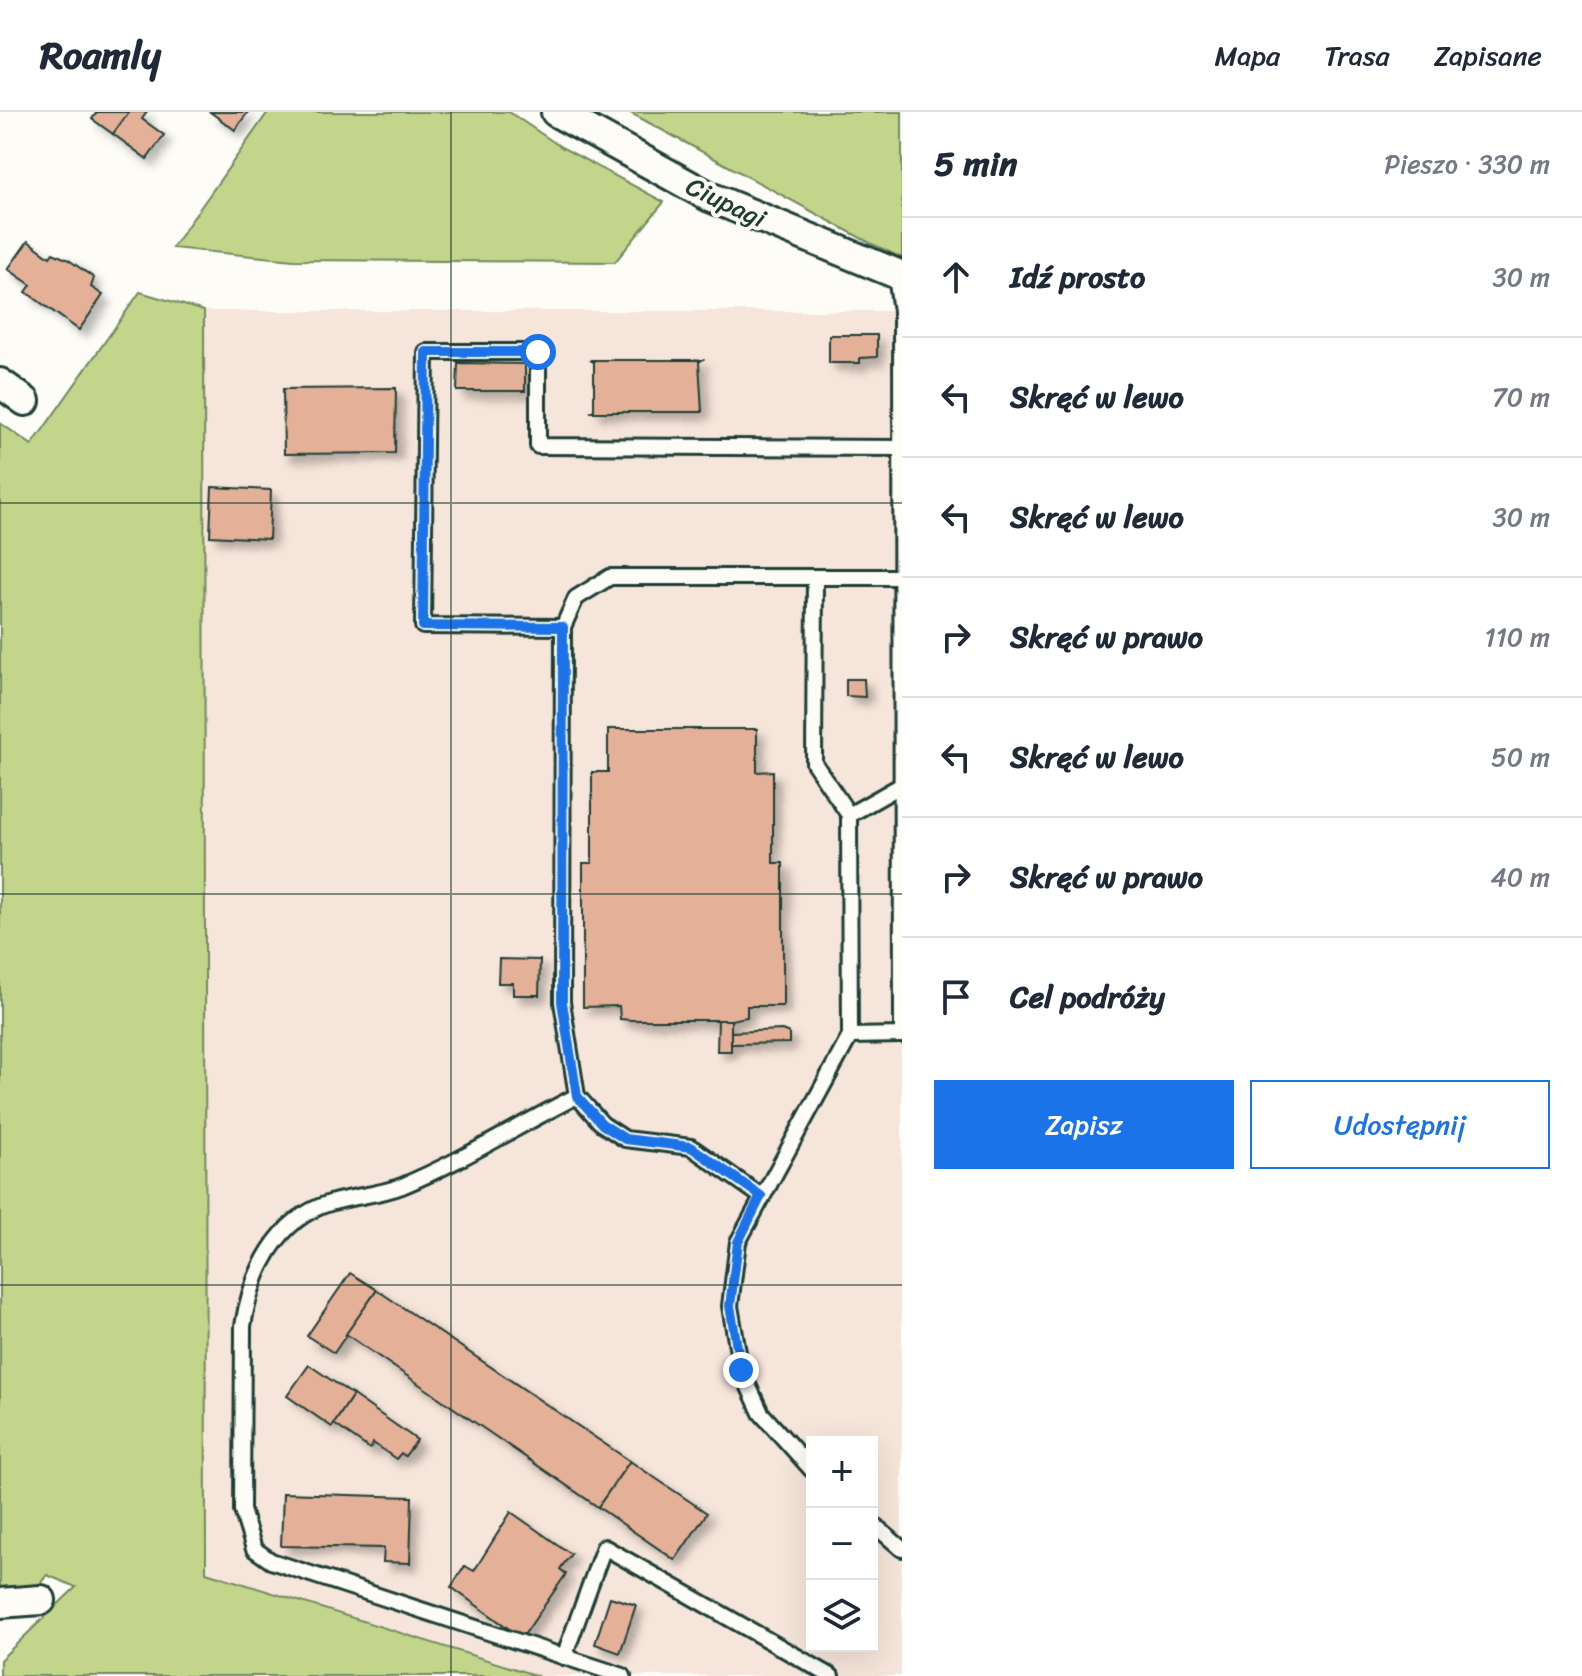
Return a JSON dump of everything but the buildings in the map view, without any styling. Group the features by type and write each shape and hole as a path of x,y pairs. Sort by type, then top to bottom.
{"street":[{"name":"Ciupagi","path":"556,112 710,197 899,276"},
{"path":"0,383 25,401"},
{"path":"0,1603 41,1600"}],"lane":[{"path":"850,1036 902,1035 899,276"},
{"path":"563,627 423,626 426,352 538,352 538,446 902,448"},
{"path":"761,1196 691,1147 625,1139 602,1124 577,1096 562,1002 563,627 576,598 610,577 899,577"},
{"path":"806,1463 761,1413 741,1370 730,1306 738,1242 850,1036 849,815 814,763 815,577"},
{"path":"849,815 900,786"},
{"path":"577,1096 399,1187 332,1202 311,1209 294,1220 255,1274 243,1326 242,1510 254,1549 271,1561 623,1676"},
{"path":"878,1528 902,1549"},
{"path":"564,1657 604,1547 831,1676"}],"shaded area":[{"path":"204,311 902,311 902,1676 538,1676 206,1572"}],"green space":[{"path":"268,112 509,112 561,147 664,202 615,262 294,260 172,248"},
{"path":"629,112 902,112 902,258 870,243"},
{"path":"140,292 204,311 206,1572 538,1676 0,1676 0,1660 76,1587 47,1575 34,1591 0,1593 0,423 32,445"}],"route":[{"path":"538,352 426,352 423,626 563,627 562,1002 577,1096 602,1124 625,1139 691,1147 761,1196 738,1242 730,1306 741,1370"}]}
